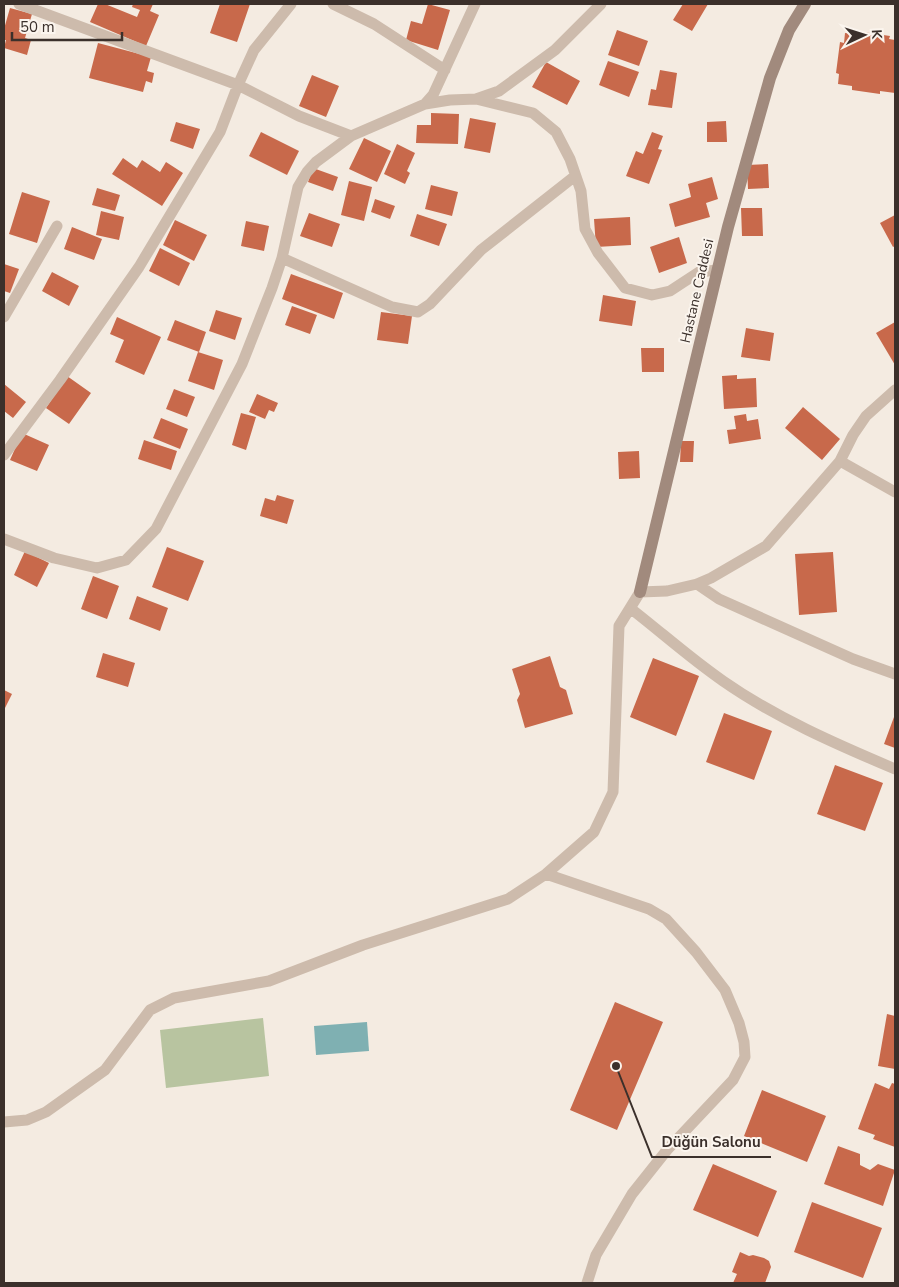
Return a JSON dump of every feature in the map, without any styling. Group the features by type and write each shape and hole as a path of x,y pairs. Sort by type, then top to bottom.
{"street":[{"path":"19,4 238,85 299,116 351,136"},
{"path":"4,455 60,380 139,267 220,132 254,50 291,4"},
{"path":"332,4 374,24 444,70"},
{"path":"425,104 433,95 475,4"},
{"path":"476,99 499,91 556,50 601,4"},
{"name":"Hastane Caddesi","path":"640,592 728,227 770,78 789,30 805,4"},
{"path":"4,539 54,558 97,568 126,560 156,529 237,372 272,288 282,258 298,187 302,180 316,162 351,136 425,104 450,100 476,99 533,113 556,132 570,160 581,192 585,229 598,253 625,288 652,295 670,291 699,272 717,270"},
{"path":"282,258 392,307 418,312 430,304 481,250 575,176"},
{"path":"4,317 57,226"},
{"path":"4,1122 27,1120 46,1112 105,1070 150,1010 174,998 269,981 363,945 508,899 546,874 594,832 612,792 619,626 640,592 674,590 697,584 766,546 840,462 853,435 866,416 895,390"},
{"path":"840,462 895,492"},
{"path":"697,584 719,599 853,659 895,674"},
{"path":"630,608 722,680 752,700 821,736 895,769"},
{"path":"546,874 649,909 666,919 696,952 725,990 739,1023 744,1042 745,1057 733,1080 667,1150 632,1194 596,1255 587,1283"}],"green space":[{"path":"263,1018 269,1076 166,1088 160,1030"}],"water":[{"path":"367,1022 369,1051 316,1055 314,1026"}],"building":[{"path":"98,4 105,4 137,17 140,10 132,7 133,4 153,4 150,11 159,15 146,46 90,22"},
{"path":"220,4 250,4 237,42 210,33"},
{"path":"428,4 450,10 438,50 406,40 411,21 422,24"},
{"path":"683,4 708,4 692,31 673,20"},
{"path":"10,8 32,14 25,38 31,40 27,55 4,48 6,40 4,40 4,29"},
{"path":"617,30 648,41 639,66 608,55"},
{"path":"863,32 890,36 889,39 895,40 895,93 880,91 880,94 852,90 852,86 838,84 839,74 836,73 840,42 844,43 845,33 862,35"},
{"path":"98,43 151,57 147,71 154,73 152,83 146,81 143,92 89,78"},
{"path":"608,61 639,72 629,97 599,85"},
{"path":"546,62 580,81 567,105 532,87"},
{"path":"660,70 677,73 672,108 648,105 651,89 656,90"},
{"path":"312,75 339,86 326,117 299,106"},
{"path":"431,113 459,114 458,144 416,143 417,125 431,125"},
{"path":"470,118 496,123 490,153 464,148"},
{"path":"726,121 727,142 707,142 707,122"},
{"path":"176,122 200,129 193,149 170,141"},
{"path":"261,132 299,151 287,175 249,156"},
{"path":"652,132 663,136 658,149 662,150 649,184 626,176 636,151 643,154"},
{"path":"364,138 391,151 377,182 349,169"},
{"path":"397,144 415,153 407,171 410,173 405,184 384,174"},
{"path":"123,158 137,168 142,160 160,172 166,162 183,173 162,206 112,174"},
{"path":"768,164 769,188 748,189 747,165"},
{"path":"313,168 338,177 333,191 308,182"},
{"path":"712,177 718,199 706,203 710,217 675,227 669,204 691,197 688,184"},
{"path":"349,181 372,187 364,221 341,215"},
{"path":"431,185 458,192 452,216 425,209"},
{"path":"97,188 120,195 115,211 92,205"},
{"path":"22,192 50,201 37,243 9,234"},
{"path":"375,199 395,206 390,219 371,212"},
{"path":"741,208 762,208 763,236 742,236"},
{"path":"101,211 124,217 119,240 96,235"},
{"path":"309,213 340,224 332,247 300,236"},
{"path":"417,214 447,224 439,246 410,236"},
{"path":"895,215 895,246 893,247 880,223"},
{"path":"630,217 631,245 596,247 594,219"},
{"path":"175,220 207,235 194,261 163,245"},
{"path":"246,221 269,226 264,251 241,246"},
{"path":"72,227 102,239 94,260 64,249"},
{"path":"679,237 687,263 659,273 650,247"},
{"path":"160,248 190,263 179,286 149,271"},
{"path":"4,264 19,269 10,293 4,291"},
{"path":"52,272 79,286 69,306 42,291"},
{"path":"291,274 343,293 334,319 282,299"},
{"path":"603,295 636,301 632,326 599,321"},
{"path":"292,306 317,315 310,334 285,325"},
{"path":"216,310 242,318 235,340 209,331"},
{"path":"381,312 412,316 408,344 377,340"},
{"path":"117,317 161,337 144,375 115,362 124,340 110,334"},
{"path":"175,320 206,332 199,352 167,340"},
{"path":"895,322 895,365 876,333"},
{"path":"746,328 774,333 770,361 741,357"},
{"path":"641,348 664,348 664,372 642,372"},
{"path":"198,352 223,360 214,390 188,381"},
{"path":"737,375 737,379 756,378 757,407 724,409 722,376"},
{"path":"67,376 91,393 69,424 46,408"},
{"path":"4,384 26,402 13,418 4,411"},
{"path":"174,389 195,397 187,417 166,409"},
{"path":"257,394 278,403 274,412 269,410 265,419 249,412"},
{"path":"803,407 840,439 822,460 785,428"},
{"path":"241,413 256,417 246,450 232,445"},
{"path":"746,414 747,421 758,419 761,439 729,444 727,430 736,429 734,416"},
{"path":"161,418 188,429 180,449 153,438"},
{"path":"22,433 49,445 37,471 10,460"},
{"path":"144,440 177,451 171,470 138,459"},
{"path":"681,441 694,441 693,462 680,462"},
{"path":"639,451 640,478 619,479 618,452"},
{"path":"277,495 294,500 287,524 260,516 265,498 275,501"},
{"path":"167,547 204,561 188,601 152,587"},
{"path":"25,551 49,563 37,587 14,575"},
{"path":"833,552 837,612 799,615 795,554"},
{"path":"93,576 119,586 107,619 81,609"},
{"path":"137,596 168,608 160,631 129,619"},
{"path":"103,653 135,663 128,687 96,677"},
{"path":"550,656 560,687 566,690 573,714 525,728 517,700 520,694 512,669"},
{"path":"653,658 699,676 676,736 630,717"},
{"path":"4,690 12,694 4,710"},
{"path":"724,713 772,731 754,780 706,762"},
{"path":"895,717 895,748 884,744"},
{"path":"835,765 883,783 865,831 817,814"},
{"path":"615,1002 663,1022 617,1130 570,1110"},
{"path":"887,1014 895,1016 895,1069 878,1066"},
{"path":"875,1083 889,1089 892,1083 895,1084 895,1147 873,1139 875,1135 858,1129"},
{"path":"762,1090 826,1116 807,1162 744,1136"},
{"path":"838,1146 860,1154 860,1165 870,1170 878,1164 895,1170 883,1206 824,1184"},
{"path":"713,1164 777,1191 758,1237 693,1210"},
{"path":"812,1202 882,1228 863,1278 794,1252"},
{"path":"740,1252 769,1261 771,1267 765,1283 733,1283 737,1274 732,1272"}],"place":[{"name":"Düğün Salonu","path":"616,1066"}]}
